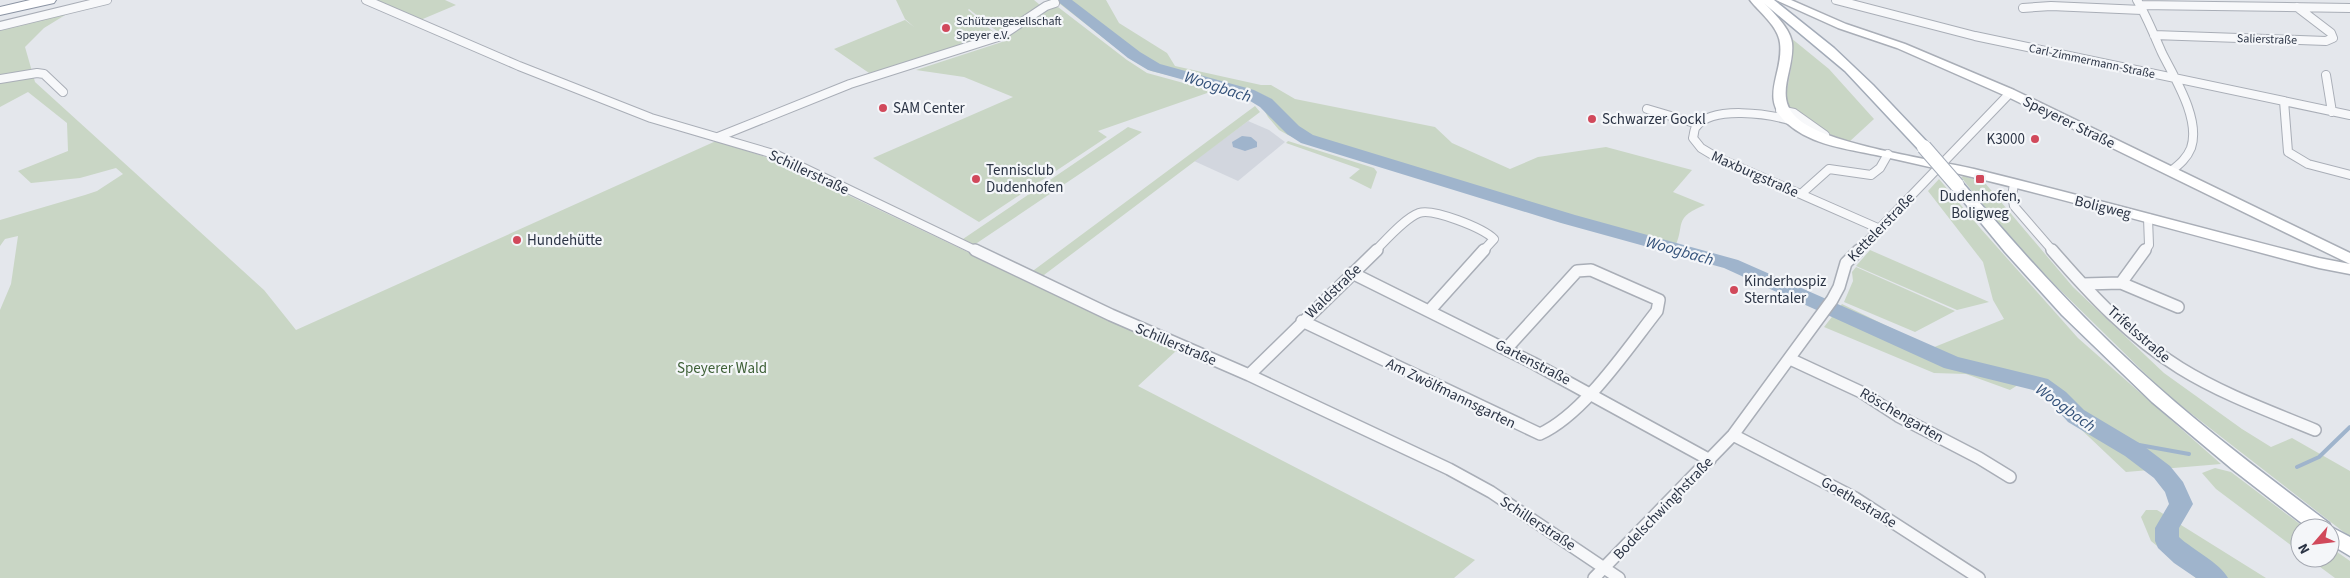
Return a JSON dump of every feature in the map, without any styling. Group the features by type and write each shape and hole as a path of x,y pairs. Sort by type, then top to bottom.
{"highway":[{"path":"0,6 27,0"},
{"path":"0,11 49,0"}],"main road":[{"path":"1756,0 1777,24 1786,42 1785,66 1778,96 1783,110"},
{"path":"1766,0 1821,42 1852,70 1924,147 2049,292 2106,350 2197,430 2309,518"},
{"name":"Speyerer Straße","path":"1782,0 1842,26 1913,51 2010,93 2350,259"},
{"name":"Boligweg","path":"1783,110 1792,120 1822,138 1940,165 2330,266 2350,269"}],"street":[{"path":"0,26 106,0"},
{"name":"Schillerstraße","path":"366,0 519,66 651,118 700,134 718,137 777,155 1111,315 1249,375 1471,480 1619,578"},
{"name":"Carl-Zimmermann-Straße","path":"1836,0 1870,4 1975,36 2350,115"},
{"path":"718,137 850,84 1001,36 1046,6 1055,3"},
{"path":"2140,5 2190,112 2193,138 2185,159 2171,171"},
{"path":"2023,8 2140,5 2350,8"},
{"name":"Salierstraße","path":"2154,35 2326,41 2333,38 2331,33 2297,7"},
{"path":"0,79 37,73 44,74 63,92"},
{"path":"2326,75 2332,112"},
{"name":"Kettelerstraße","path":"1722,447 1790,359 1832,300 1839,287 1846,263 2010,93"},
{"path":"2284,102 2288,152 2303,161 2350,175"},
{"path":"1647,109 1698,124"},
{"name":"Boligweg","path":"1698,124 1716,116 1783,110 1794,113 1821,132 1855,146"},
{"name":"Boligweg","path":"1754,114 1792,120"},
{"name":"Maxburgstraße","path":"1698,124 1694,128 1693,138 1706,152 1880,229"},
{"path":"1801,194 1829,169 1871,175 1880,168 1888,154"},
{"name":"Trifelsstraße","path":"2014,184 2010,198 2012,204 2083,284 2137,336 2179,368 2204,382 2314,430"},
{"name":"Waldstraße","path":"1249,375 1302,321 1412,216 1422,212 1483,230 1494,239 1430,310"},
{"path":"2121,283 2149,245 2148,218"},
{"name":"Am Zwölfmannsgarten","path":"1302,321 1540,434 1550,431 1591,392 1657,310 1659,300 1591,270 1576,271 1507,348"},
{"name":"Gartenstraße","path":"1352,273 1507,348 1591,392 1710,460"},
{"path":"2083,284 2121,283 2178,308"},
{"name":"Röschengarten","path":"1790,359 1862,392 1898,416 1979,458 2010,477"},
{"name":"Goethestraße","path":"1733,435 1855,498 1979,578"},
{"name":"Bodelschwinghstraße","path":"1594,578 1722,447"}],"shaded area":[{"path":"1248,121 1269,130 1285,142 1238,181 1194,161"}],"green space":[{"path":"368,0 445,0 456,5 418,21"},
{"path":"896,0 1034,0 1046,10 1058,7 1147,73 1213,91 1098,131 1107,137 979,222 873,158 1013,97 964,77 916,70 1008,40 969,9 996,34 872,75 834,49 905,20 914,27 905,19"},
{"path":"1055,0 1106,0 1119,23 1167,53 1175,66 1261,85 1271,85 1295,99 1435,127 1452,143 1510,169 1538,157 1606,147 1692,170 1673,192 1705,205 1687,214 1683,219 1677,243 1672,253 1318,147 1279,130 1268,117 1260,103 1247,94 1151,71 1129,58"},
{"name":"Speyerer Wald","path":"75,9 44,28 25,47 35,82 264,290 296,330 716,141 772,159 1176,351 1138,386 1475,560 1454,578 0,578 0,310 11,284 18,236 5,239 0,246 0,220 97,191 123,174 116,168 80,178 31,183 18,171 68,151 67,123 28,92 0,107 0,27"},
{"path":"1791,38 1829,69 1874,119 1849,142 1817,129 1784,107 1793,57"},
{"path":"1255,106 1260,112 1040,278 1030,273"},
{"path":"1128,127 1142,132 974,245 963,239"},
{"path":"1288,141 1374,168 1377,172 1371,189 1349,178 1360,169 1286,143"},
{"path":"1964,176 1985,183 2073,287 2164,373 2242,429 2271,447 2292,438 2350,471 2350,537 2340,529 2340,518 2326,518 2166,394 2053,283 1994,219 1961,177"},
{"path":"1939,179 2078,338 2221,464 2126,472 2070,419 2053,396 2021,383 2010,390 1966,374 1934,373 1824,327 1842,304 1932,348 2004,319 1993,300 1983,262 1928,191"},
{"path":"1870,250 1989,302 1957,310 1856,266"},
{"path":"1856,267 1955,311 1915,332 1844,302 1853,281 1852,272"},
{"path":"2215,468 2231,472 2292,518 2290,518 2290,544 2216,489 2202,473"},
{"path":"2146,510 2157,510 2266,578 2196,578 2151,541 2141,517"},
{"path":"2340,554 2350,561 2350,578 2335,578 2322,568 2340,568"}],"water":[{"path":"1242,136 1251,137 1257,142 1257,147 1245,151 1233,147 1232,142"}],"waterway":[{"name":"Woogbach","path":"1063,0 1134,55 1154,67 1248,93 1266,103 1293,130 1307,139 1568,219 1731,264 1952,363 2040,384 2058,397 2076,416 2133,450 2162,472 2175,488 2181,504 2167,528 2167,541 2183,556 2215,578"},
{"path":"2297,467 2319,457 2350,427"},
{"path":"2117,441 2189,454"}],"place":[{"name":"Schützengesellschaft Speyer e.V.","path":"946,28"},
{"name":"SAM Center","path":"883,108"},
{"name":"Schwarzer Gockl","path":"1592,119"},
{"name":"K3000","path":"2035,139"},
{"name":"Tennisclub Dudenhofen","path":"976,179"},
{"name":"Dudenhofen, Boligweg","path":"1980,179"},
{"name":"Hundehütte","path":"517,240"},
{"name":"Kinderhospiz Sterntaler","path":"1734,290"}]}
